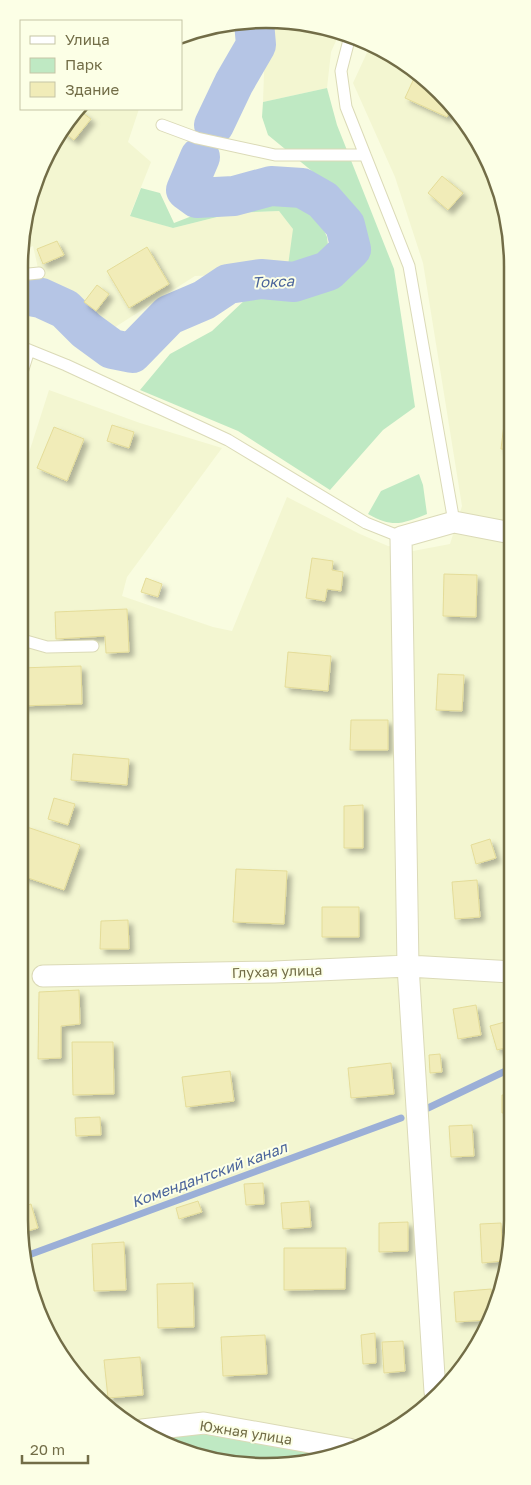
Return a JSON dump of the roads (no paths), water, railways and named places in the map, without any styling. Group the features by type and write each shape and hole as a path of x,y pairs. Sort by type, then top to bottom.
{"street":[{"path":"435,1387 408,966 401,537 454,522 503,531"},
{"name":"Глухая улица","path":"43,976 274,972 408,966 503,971"},
{"name":"Южная улица","path":"152,1429 204,1423 336,1447"}],"lane":[{"path":"348,43 341,71 346,107 409,266 454,522"},
{"path":"162,125 197,138 275,155 365,155"},
{"path":"28,274 39,273"},
{"path":"28,350 66,365 228,440 366,523 401,537"},
{"path":"28,642 47,647 92,646"}],"waterway":[{"name":"Токса","path":"214,125 234,83 256,45 255,28"},
{"name":"Токса","path":"28,296 41,298 65,309 86,330 112,349 132,353 169,315 204,300 228,284 261,279 294,282 328,271 351,249 345,225 323,200 302,188 271,186 234,196 197,198 186,190 200,157"},
{"name":"Комендантский канал","path":"428,1108 503,1072"},
{"name":"Комендантский канал","path":"30,1254 401,1118"}]}
